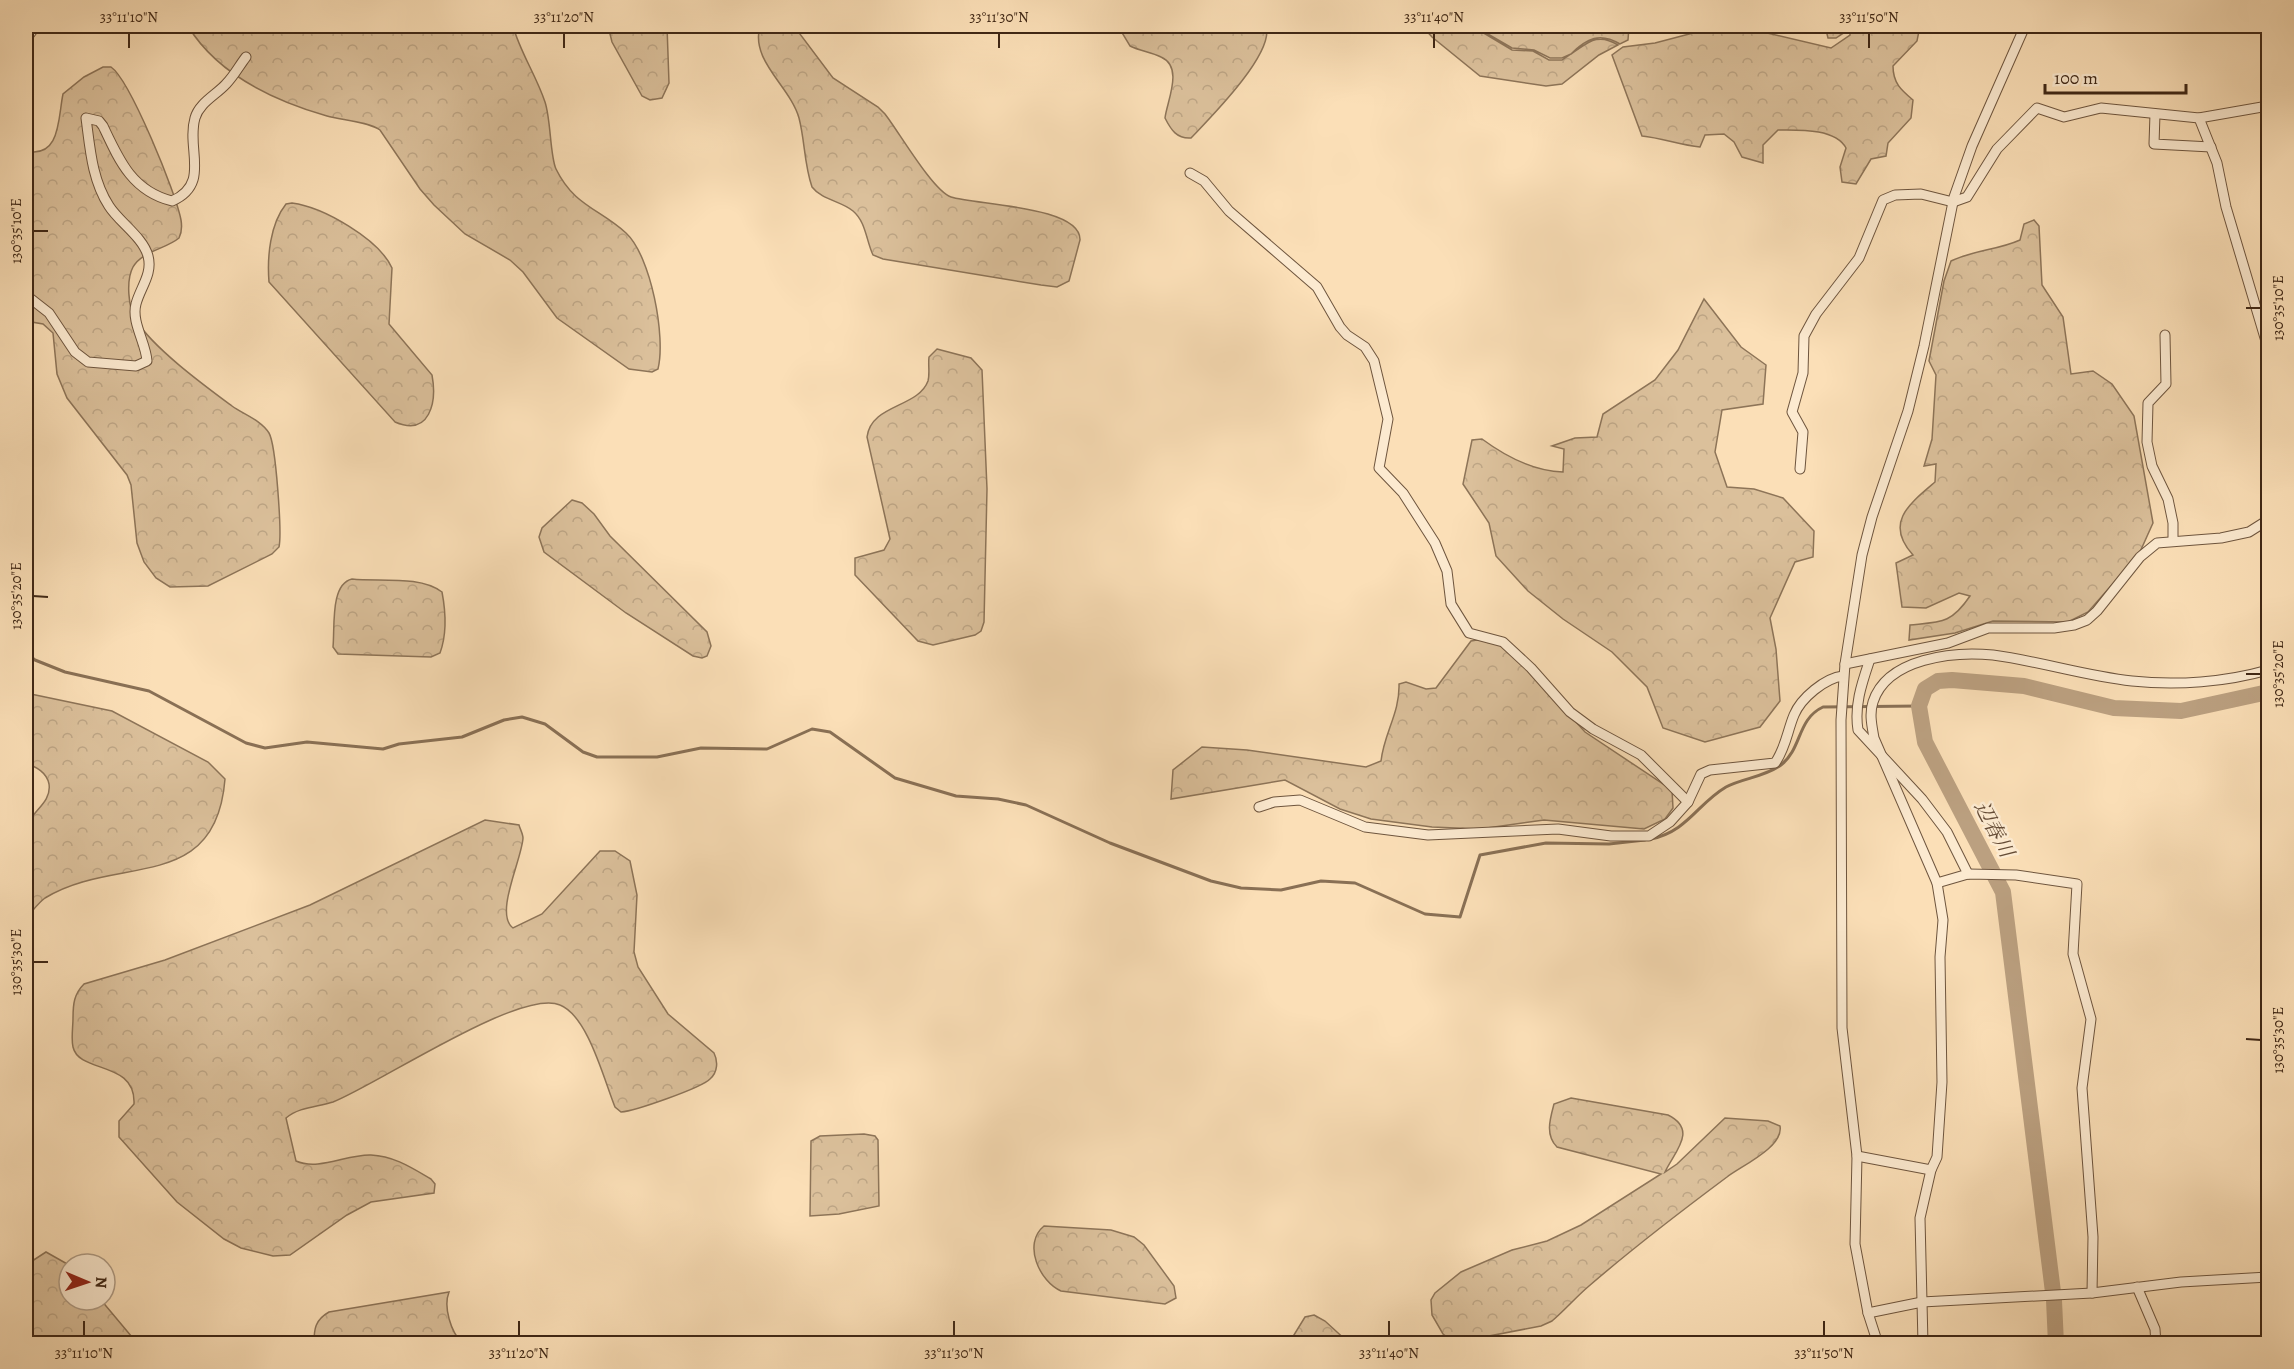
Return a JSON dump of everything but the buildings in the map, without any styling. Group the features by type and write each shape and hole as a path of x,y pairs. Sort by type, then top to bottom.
{"street":[{"path":"26,39 36,26"},
{"path":"1878,1344 1868,1312 1855,1244 1857,1156 1842,1028 1843,676 1862,555 1913,389 1953,202 1972,146 2025,26"},
{"path":"26,295 50,313 75,352 88,362 98,365 136,366 147,361 146,346 138,325 135,305 147,278 148,255 101,193 86,140 86,118 99,121 103,126 127,174 140,187 172,201 183,196 194,181 193,139 198,110 226,84 246,57"},
{"path":"1800,469 1803,432 1792,412 1803,373 1804,336 1816,314 1859,258 1883,200 1895,195 1921,194 1953,202 1967,197 1997,149 2037,108 2064,117 2101,108 2199,118 2262,107 2268,110"},
{"path":"2155,114 2154,144 2211,147"},
{"path":"2199,118 2211,147 2268,348"},
{"path":"1190,173 1204,181 1229,211 1317,287 1340,327 1365,347 1374,361 1388,419 1379,468 1403,493 1435,543 1447,571 1451,604 1469,633 1503,642 1531,668 1570,712 1593,729 1641,755 1688,802"},
{"path":"2165,334 2166,384 2148,403 2147,442 2152,466 2168,499 2173,523 2172,540"},
{"path":"1845,664 1948,643 1988,628 2054,628 2087,620 2140,557 2157,543 2172,540 2221,538 2249,532 2268,520"},
{"path":"1923,1344 1920,1218 1931,1170 1937,1157 1942,1082 1940,957 1943,920 1937,883 1880,754 1870,717 1873,700 1897,671 1930,659 1958,655 1992,655 2133,681 2188,682 2247,676 2268,670"},
{"path":"1870,659 1856,716 1858,730 1922,799 1947,832 1971,875"},
{"path":"1259,807 1274,802 1300,800 1365,826 1428,835 1558,829 1611,836 1649,836 1670,822 1688,802 1701,774 1710,770 1775,763 1785,749 1794,713 1813,691 1833,677 1843,676"},
{"path":"1937,883 1971,875 2016,874 2077,884 2073,954 2091,1018 2082,1088 2093,1237 2092,1293"},
{"path":"1857,1156 1872,1156 1931,1170"},
{"path":"1868,1312 1922,1302 2073,1292 2092,1293 2137,1287 2268,1277"},
{"path":"2137,1287 2155,1329 2156,1344"}],"green space":[{"path":"188,26 513,26 545,102 556,169 579,199 626,233 643,259 658,318 660,355 658,369 652,372 629,369 557,318 523,272 510,260 465,234 434,205 420,189 380,130 369,125 307,110 268,94 231,72 200,43"},
{"path":"608,26 667,26 669,83 662,98 650,100 642,96 612,42"},
{"path":"760,26 791,26 797,30 833,78 885,114 926,173 951,197 1046,214 1064,220 1076,229 1080,240 1069,281 1057,287 1041,285 883,259 873,255 857,215 821,195 812,187 799,118 761,51 758,39"},
{"path":"1118,26 1266,26 1266,38 1261,52 1239,85 1191,138 1186,138 1175,133 1165,118 1171,94 1172,68 1161,57 1130,46"},
{"path":"1422,26 1472,26 1512,50 1533,51 1549,60 1562,60 1593,40 1604,39 1618,45 1599,55 1562,84 1546,86 1480,76 1432,37"},
{"path":"1474,26 1629,26 1628,40 1620,44 1606,38 1594,38 1562,58 1550,58 1534,50 1512,48"},
{"path":"1739,26 1752,26 1763,32 1831,48 1850,35 1850,29 1840,29 1838,33 1842,34 1836,38 1828,38 1826,30 1806,26 1920,26 1917,41 1893,66 1898,86 1913,100 1911,118 1888,143 1886,156 1871,159 1856,184 1842,182 1840,167 1846,148 1841,141 1825,134 1805,130 1778,130 1763,145 1763,163 1742,157 1734,142 1724,134 1705,135 1700,147 1642,136 1612,55 1623,47"},
{"path":"103,67 111,67 119,76 140,114 171,187 181,222 179,238 142,257 133,267 129,286 133,315 144,331 167,354 232,406 266,428 272,441 278,489 279,547 272,554 208,586 170,587 156,578 144,562 137,543 131,485 127,475 67,398 57,374 53,333 43,324 26,321 26,151 37,152 46,149 52,143 56,134 63,94 84,77"},
{"path":"292,203 319,211 349,226 375,246 392,268 389,324 432,375 432,406 423,421 416,425 395,422 269,282 269,252 273,231 286,204"},
{"path":"2034,220 2039,226 2042,285 2063,317 2071,374 2093,371 2112,384 2134,416 2153,523 2139,554 2088,612 2068,622 1993,621 1955,633 1909,640 1910,625 1938,622 1951,617 1970,596 1959,593 1926,608 1902,607 1896,563 1913,555 1901,533 1900,524 1903,515 1909,506 1935,482 1936,464 1924,466 1932,439 1936,375 1929,361 1944,281 1951,261 2020,240 2024,224"},
{"path":"1704,299 1741,347 1766,365 1763,404 1722,410 1715,452 1727,487 1754,489 1783,498 1814,531 1813,557 1795,562 1770,618 1776,649 1780,701 1760,727 1705,742 1663,728 1647,687 1612,652 1563,619 1528,591 1496,556 1489,523 1463,484 1472,440 1482,439 1510,457 1531,466 1563,472 1564,449 1552,446 1575,438 1597,437 1603,414 1655,380 1678,350"},
{"path":"937,349 971,358 982,370 987,489 984,622 981,631 975,635 933,645 918,641 855,575 855,558 884,550 890,539 867,437 870,426 885,412 915,397 923,390 929,378 929,357"},
{"path":"572,500 582,503 594,514 610,536 707,632 711,646 707,656 702,658 693,656 626,613 544,552 539,537 542,528"},
{"path":"352,579 411,581 442,592 445,623 440,653 431,657 338,654 333,647 335,607 340,589"},
{"path":"1483,639 1507,646 1585,732 1672,790 1673,808 1665,819 1644,829 1544,820 1480,829 1432,827 1371,819 1340,809 1285,780 1171,799 1173,770 1202,747 1247,750 1366,767 1381,761 1385,741 1395,714 1399,684 1406,682 1426,689 1436,688 1471,641"},
{"path":"26,693 112,711 208,762 225,779 218,816 203,840 183,856 158,866 73,885 45,898 26,918 24,848 26,829 31,818 44,803 49,784 40,771 26,764"},
{"path":"485,820 519,825 523,835 506,911 508,921 513,928 542,914 600,851 615,851 630,861 637,895 634,952 638,967 668,1014 714,1053 717,1063 715,1073 704,1083 682,1093 640,1108 621,1112 615,1107 587,1035 570,1011 560,1005 541,1004 514,1011 448,1041 333,1102 308,1108 286,1118 296,1161 314,1164 362,1155 379,1156 402,1163 431,1179 435,1184 434,1193 371,1202 347,1215 290,1255 273,1256 241,1248 224,1239 177,1202 119,1137 119,1121 134,1104 132,1090 126,1080 117,1074 85,1061 77,1055 72,1037 76,995 84,984 165,960 310,905"},
{"path":"1571,1098 1668,1115 1677,1121 1682,1127 1682,1141 1665,1172 1677,1164 1725,1118 1768,1121 1780,1126 1779,1134 1769,1148 1727,1177 1640,1244 1589,1286 1552,1321 1541,1326 1463,1341 1450,1339 1443,1334 1432,1315 1431,1300 1435,1293 1461,1272 1512,1250 1547,1241 1581,1225 1661,1174 1557,1147 1550,1132 1554,1104"},
{"path":"864,1134 875,1136 878,1140 879,1206 839,1214 810,1216 811,1141 820,1136"},
{"path":"1044,1226 1111,1230 1134,1237 1144,1245 1174,1286 1176,1298 1165,1304 1061,1291 1046,1280 1036,1262 1034,1242"},
{"path":"46,1252 57,1258 57,1312 111,1312 137,1343 26,1343 26,1265"},
{"path":"449,1292 447,1305 449,1319 462,1343 314,1343 316,1325 329,1312"},
{"path":"1314,1315 1325,1321 1349,1343 1289,1343 1305,1317"}],"waterway":[{"path":"26,653 35,660 65,672 149,691 246,743 265,748 307,742 383,749 399,744 462,737 504,720 522,717 545,724 583,752 597,757 657,757 701,748 767,749 812,729 830,732 895,778 956,796 998,799 1026,805 1110,843 1211,881 1241,888 1281,890 1321,881 1355,883 1425,914 1460,917 1480,855 1546,843 1609,844 1645,840"},
{"name":"辺春川","path":"2056,1344 2054,1300 2003,892 1925,742 1919,706 1925,689 1938,681 1952,680 2024,686 2114,708 2181,711 2268,692"},
{"path":"1651,839 1664,835 1683,824 1726,787 1781,765 1793,751 1808,719 1823,707 1919,706"}]}
